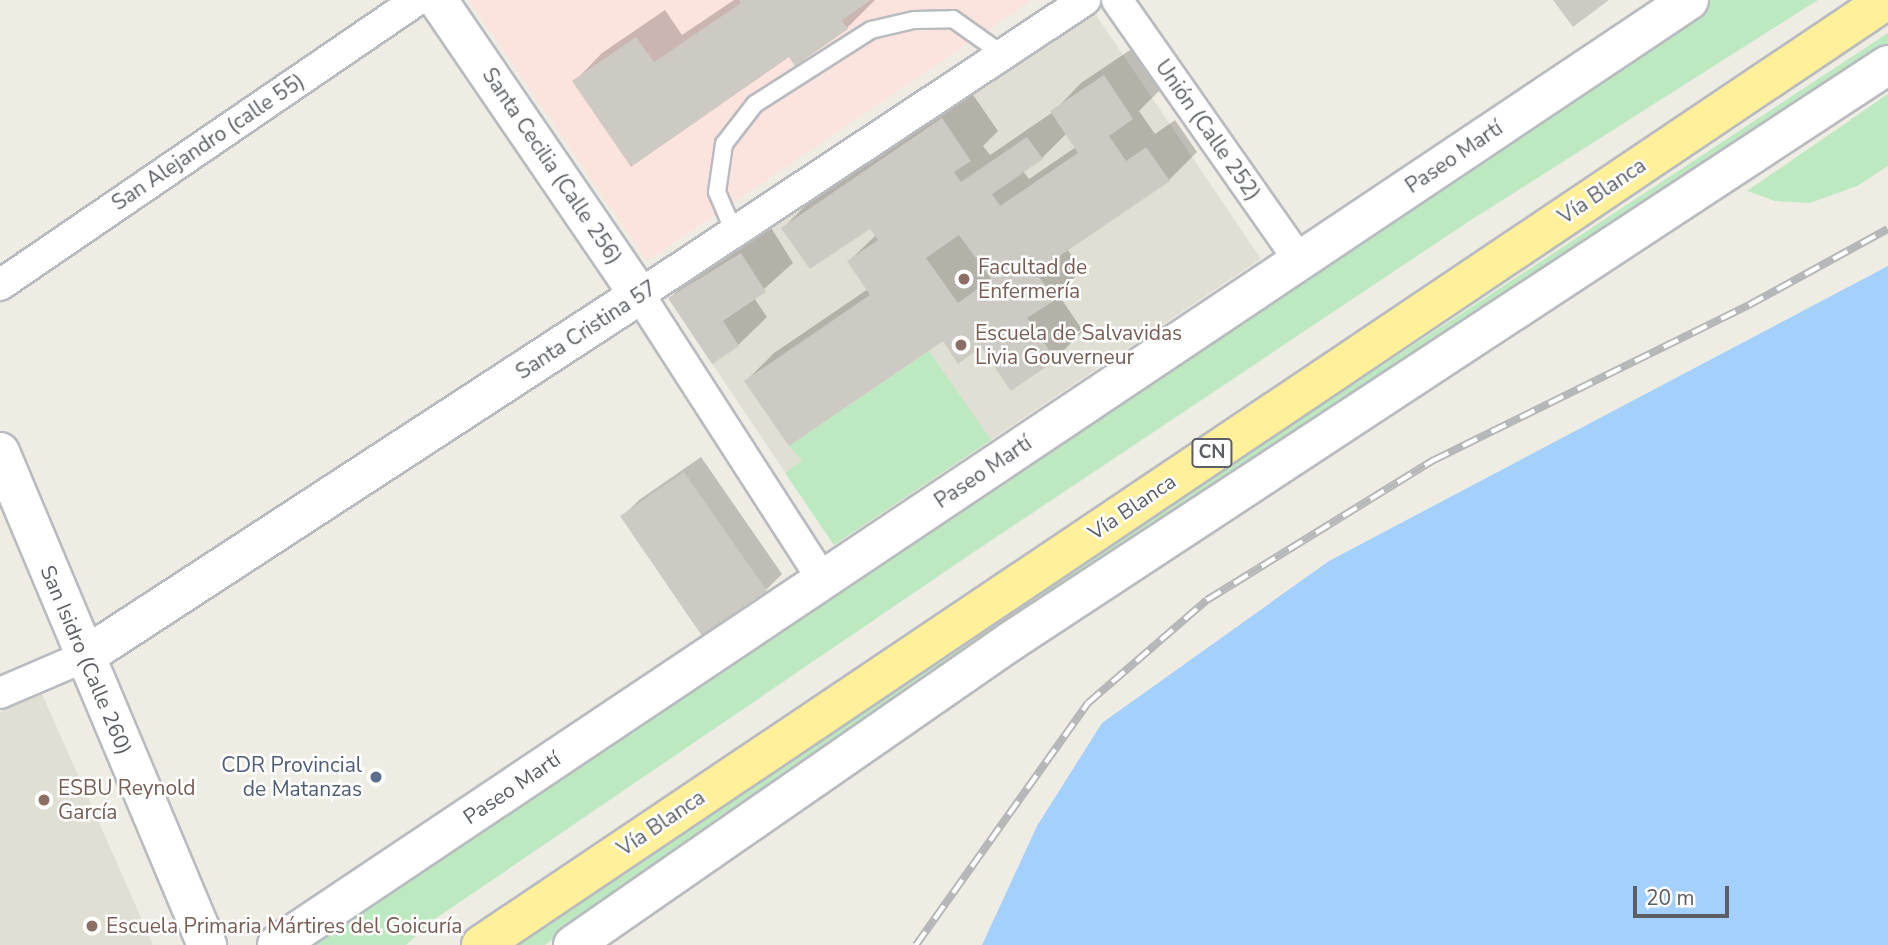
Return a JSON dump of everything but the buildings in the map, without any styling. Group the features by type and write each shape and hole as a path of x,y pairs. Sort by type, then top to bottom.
{"highway":[{"name":"Vía Blanca","path":"481,945 1887,0"}],"main road":[{"name":"Santa Cecilia (Calle 256)","path":"438,0 639,295"},
{"name":"Paseo Martí","path":"277,945 1689,0"},
{"path":"573,945 1011,641 1888,65"},
{"name":"Santa Cristina 57","path":"84,657 639,295"},
{"name":"San Isidro (Calle 260)","path":"0,452 207,945"}],"street":[{"name":"San Alejandro (calle 55)","path":"0,285 416,0"},
{"name":"Santa Cristina 57","path":"639,295 1005,56 1085,0"},
{"name":"Unión (Calle 252)","path":"1117,0 1299,260"},
{"name":"Santa Cecilia (Calle 256)","path":"639,295 823,580"},
{"path":"0,693 84,657"}],"lane":[{"path":"734,232 717,192 722,156 724,144 755,104 872,30 914,20 953,19 1005,56"}],"shaded area":[{"path":"469,0 1032,0 647,261"},
{"name":"Facultad de Enfermería","path":"1094,12 1261,259 834,545 668,298"},
{"name":"ESBU Reynold García","path":"42,694 153,945 0,945 0,712"}],"green space":[{"path":"1711,0 1818,0 1471,220 965,558 435,919 406,945 307,945"},
{"path":"1888,33 1888,47 1146,531 734,808 545,945 508,945 696,817"},
{"path":"1888,94 1888,166 1857,186 1810,203 1775,201 1747,191"},
{"path":"929,351 991,440 834,545 785,473 802,461 789,446"}],"water":[{"path":"1888,266 1888,945 982,945 1037,826 1102,723 1329,561"}],"railway":[{"path":"916,945 1088,703 1207,600 1434,460 1749,305 1888,229"}],"place":[{"name":"Facultad de Enfermería","path":"964,279"},
{"name":"Escuela de Salvavidas Livia Gouverneur","path":"961,345"},
{"name":"CDR Provincial de Matanzas","path":"376,777"},
{"name":"ESBU Reynold García","path":"44,800"},
{"name":"Escuela Primaria Mártires del Goicuría","path":"92,926"}]}
